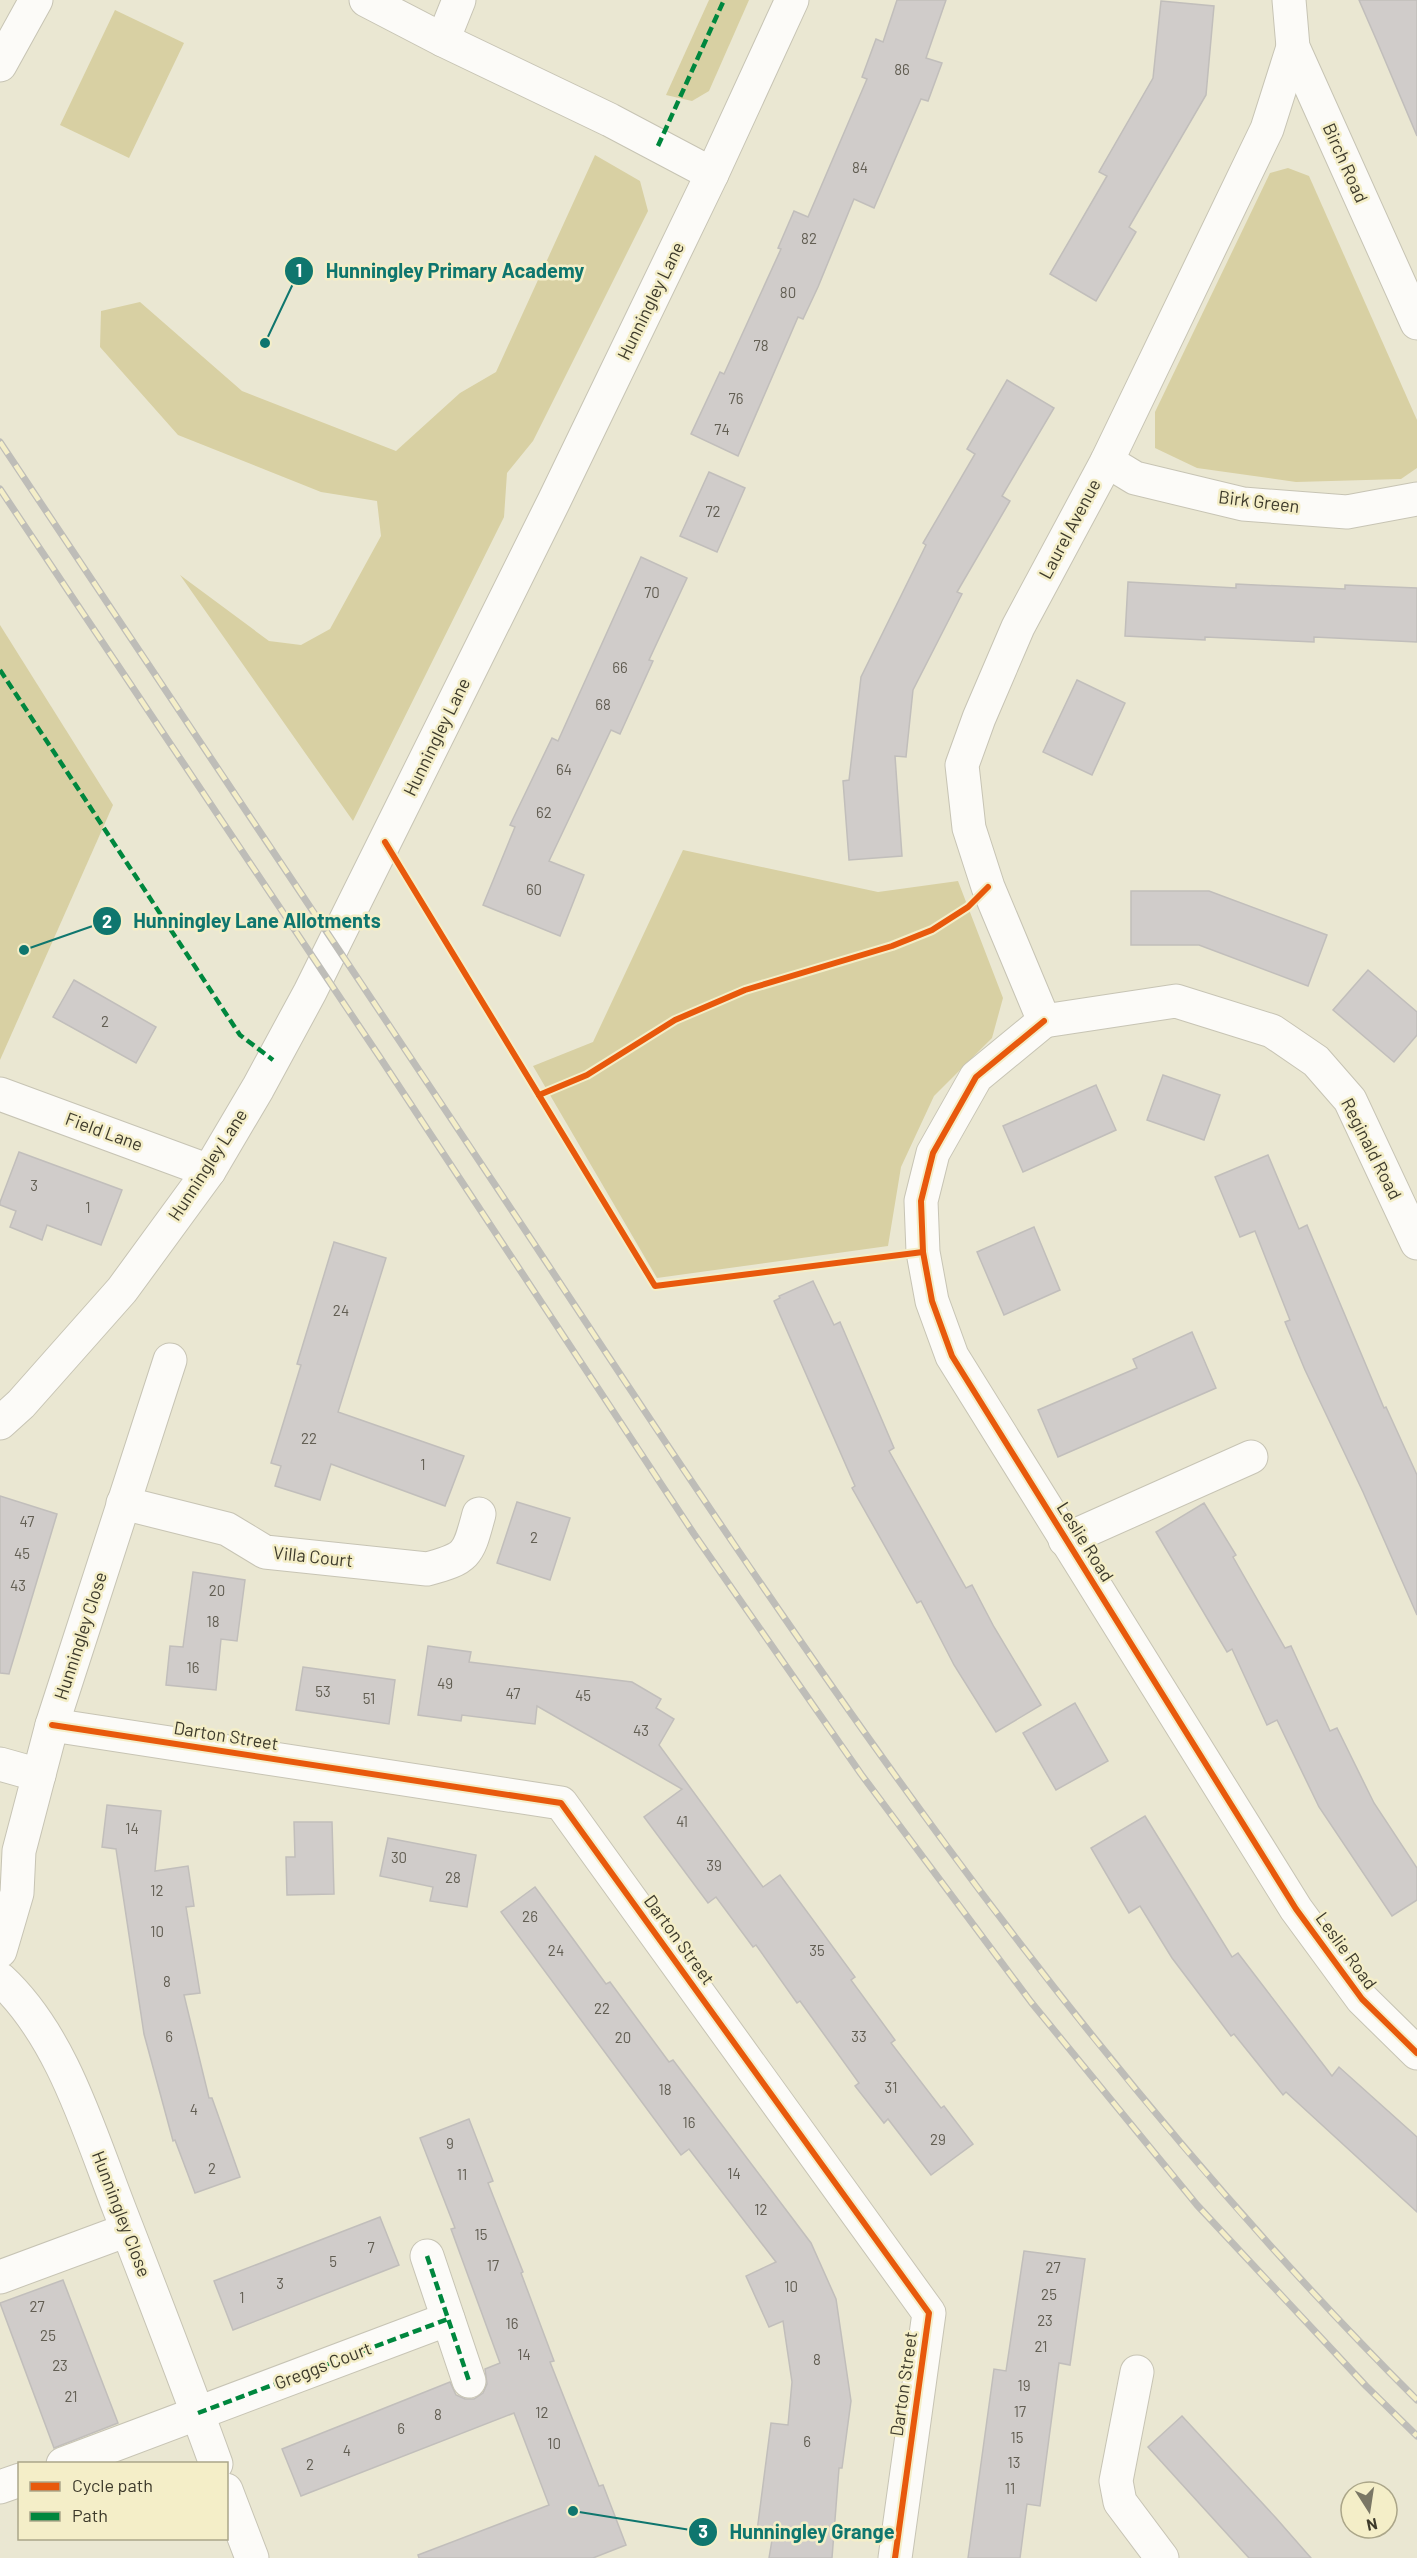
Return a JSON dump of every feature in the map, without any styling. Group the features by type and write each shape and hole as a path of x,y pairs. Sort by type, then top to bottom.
{"street":[{"path":"0,65 36,0"},
{"path":"366,0 443,40 610,120 712,174"},
{"path":"443,40 459,0"},
{"name":"Hunningley Lane","path":"0,1423 21,1404 122,1290 209,1171 258,1088 310,992 554,501 712,174 792,0"},
{"name":"Birch Road","path":"1289,0 1293,47 1417,323"},
{"name":"Laurel Avenue","path":"1044,1021 985,877 969,828 962,765 979,718 1018,627 1107,461 1267,129 1293,47"},
{"name":"Birk Green","path":"1107,461 1135,478 1243,504 1347,512 1417,500"},
{"name":"Reginald Road","path":"1044,1021 1176,1001 1272,1031 1316,1061 1350,1100 1417,1243"},
{"name":"Leslie Road","path":"1044,1021 976,1077 933,1153 921,1201 922,1252 932,1301 952,1356 1296,1909 1362,1999 1417,2053"},
{"name":"Field Lane","path":"0,1094 209,1171"},
{"name":"Hunningley Close","path":"0,1951 18,1893 20,1851 52,1725 170,1360"},
{"name":"Leslie Road","path":"1065,1540 1251,1457"},
{"name":"Villa Court","path":"123,1503 227,1528 265,1552 427,1569 452,1563 469,1550 479,1514"},
{"name":"Darton Street","path":"52,1725 561,1803 929,2313 895,2558"},
{"path":"0,1764 39,1775"},
{"name":"Hunningley Close","path":"0,1979 36,2019 75,2095 216,2462"},
{"path":"0,2277 128,2230"},
{"path":"427,2256 469,2381"},
{"name":"Greggs Court","path":"66,2462 448,2319"},
{"path":"1137,2373 1116,2481 1120,2502 1162,2558"},
{"path":"0,2487 18,2481"},
{"path":"228,2495 252,2558"}],"shaded area":[{"path":"709,0 749,0 709,91 692,101 666,95"},
{"path":"115,10 184,43 129,158 60,125"},
{"path":"595,155 640,181 648,211 533,441 507,473 504,517 353,821 180,575 269,641 301,645 330,629 381,536 377,501 321,492 178,435 100,347 101,311 140,302 242,391 396,451 460,393 496,372"},
{"path":"1288,168 1309,176 1417,420 1417,468 1401,479 1296,482 1197,468 1155,448 1155,412 1270,173"},
{"path":"0,625 113,805 0,1060"},
{"path":"683,850 878,892 958,881 1003,998 992,1038 934,1096 901,1167 888,1246 657,1278 533,1066 593,1042"}],"building":[{"path":"897,0 946,0 926,58 942,63 928,101 921,99 874,208 854,199 818,287 803,319 798,317 738,456 691,434 720,372 724,374 781,249 778,248 794,211 808,217 867,79 862,77 876,39 883,42"},
{"path":"1359,0 1417,0 1417,136 1376,39"},
{"path":"1161,1 1214,6 1206,95 1129,227 1136,232 1096,301 1050,274 1107,176 1099,172 1153,78"},
{"path":"1007,380 1054,408 1002,496 1010,501 957,592 962,594 913,690 906,757 895,756 902,856 849,860 843,781 849,780 861,677 926,545 923,543 975,454 967,449"},
{"path":"709,472 745,488 717,552 680,536"},
{"path":"641,557 687,578 649,660 653,661 620,734 611,730 549,861 584,875 560,936 483,905 515,827 510,825 552,738 558,741"},
{"path":"1128,582 1236,588 1236,584 1345,589 1345,585 1417,588 1417,642 1314,637 1314,642 1125,636"},
{"path":"1077,680 1125,703 1092,775 1043,752"},
{"path":"1131,891 1209,891 1327,935 1308,986 1199,945 1131,945"},
{"path":"1368,970 1417,1012 1417,1035 1394,1062 1333,1010"},
{"path":"74,980 156,1027 136,1063 53,1017"},
{"path":"1163,1075 1220,1095 1204,1140 1147,1120"},
{"path":"1096,1085 1116,1130 1023,1172 1003,1126"},
{"path":"19,1152 122,1190 101,1245 47,1225 42,1240 10,1227 16,1211 0,1205 0,1202"},
{"path":"1268,1155 1299,1229 1307,1225 1384,1408 1386,1407 1417,1475 1417,1615 1363,1492 1305,1370 1285,1322 1290,1320 1255,1231 1240,1237 1215,1177"},
{"path":"1034,1227 1060,1290 1004,1315 977,1252"},
{"path":"334,1242 386,1258 338,1412 464,1456 445,1506 331,1464 320,1500 275,1486 281,1466 271,1463 301,1365 297,1364"},
{"path":"813,1281 834,1325 840,1322 894,1448 889,1451 966,1588 972,1585 994,1627 1041,1705 996,1732 954,1665 921,1601 917,1603 852,1488 855,1486 774,1301 780,1298 779,1296"},
{"path":"1192,1332 1216,1388 1058,1457 1038,1410 1137,1368 1133,1359"},
{"path":"0,1496 57,1514 9,1674 0,1673"},
{"path":"517,1502 570,1518 550,1580 497,1563"},
{"path":"1204,1503 1236,1555 1233,1557 1285,1648 1291,1646 1330,1731 1337,1728 1374,1803 1417,1868 1417,1900 1392,1916 1319,1807 1277,1720 1267,1725 1232,1649 1227,1652 1156,1532"},
{"path":"193,1572 245,1580 237,1641 221,1639 216,1690 166,1685 170,1646 183,1647"},
{"path":"428,1646 471,1652 469,1662 632,1682 661,1699 656,1708 674,1719 659,1745 763,1887 780,1875 855,1977 851,1980 895,2040 891,2043 941,2108 944,2106 973,2144 931,2175 888,2119 884,2123 855,2086 859,2083 800,2001 797,2003 756,1945 753,1947 716,1897 708,1903 644,1817 682,1789 537,1706 535,1724 462,1715 461,1721 418,1715"},
{"path":"303,1667 395,1680 389,1724 296,1710"},
{"path":"1075,1703 1108,1761 1056,1790 1023,1733"},
{"path":"107,1805 161,1811 155,1871 188,1866 194,1906 186,1907 200,1993 184,1995 209,2098 212,2098 240,2177 195,2193 175,2140 173,2141 144,2034 116,1849 102,1847"},
{"path":"1145,1816 1232,1957 1238,1953 1332,2076 1339,2067 1417,2137 1417,2212 1286,2092 1283,2095 1234,2034 1231,2036 1172,1958 1140,1906 1129,1913 1091,1848"},
{"path":"294,1822 332,1822 334,1894 287,1895 286,1857 295,1857"},
{"path":"388,1838 476,1855 467,1907 430,1901 433,1887 380,1876"},
{"path":"535,1887 606,1984 610,1982 669,2062 673,2060 811,2243 836,2299 851,2401 842,2468 839,2468 832,2558 769,2558 772,2540 756,2539 771,2423 788,2425 792,2382 783,2321 769,2327 746,2276 776,2262 689,2149 681,2155 501,1912"},
{"path":"469,2119 493,2181 488,2183 523,2272 521,2273 554,2361 550,2362 599,2486 603,2485 626,2545 593,2558 419,2558 418,2555 549,2505 514,2413 301,2496 282,2449 450,2382 456,2395 465,2399 474,2399 483,2393 487,2384 485,2369 500,2363 451,2229 455,2228 420,2138"},
{"path":"380,2217 399,2265 233,2330 214,2281"},
{"path":"1024,2251 1085,2259 1070,2365 1059,2363 1040,2506 1027,2504 1020,2558 968,2558 994,2369 1006,2371"},
{"path":"63,2280 118,2423 54,2448 0,2303"},
{"path":"1182,2416 1311,2558 1249,2558 1148,2447"}],"railway":[{"path":"0,442 735,1546 945,1844 1056,1989 1170,2131 1291,2268 1417,2400"},
{"path":"0,489 379,1056 694,1534 861,1774 1031,2002 1197,2205 1366,2386 1417,2436"}],"marked path":[{"path":"658,146 724,0"},
{"path":"0,670 240,1035 273,1060"},
{"path":"427,2256 469,2381"},
{"path":"198,2413 448,2319"}],"cycle path":[{"path":"385,842 655,1286 923,1252"},
{"path":"539,1095 587,1075 675,1020 745,990 892,946 932,930 968,907 988,887"},
{"path":"1044,1021 976,1077 933,1153 921,1201 923,1252 932,1301 952,1356 1296,1909 1362,1999 1417,2053"},
{"path":"52,1725 561,1803 929,2313 895,2558"}],"place":[{"name":"Hunningley Primary Academy","path":"265,343"},
{"name":"Hunningley Lane Allotments","path":"24,950"},
{"name":"Hunningley Grange","path":"573,2511"}]}
